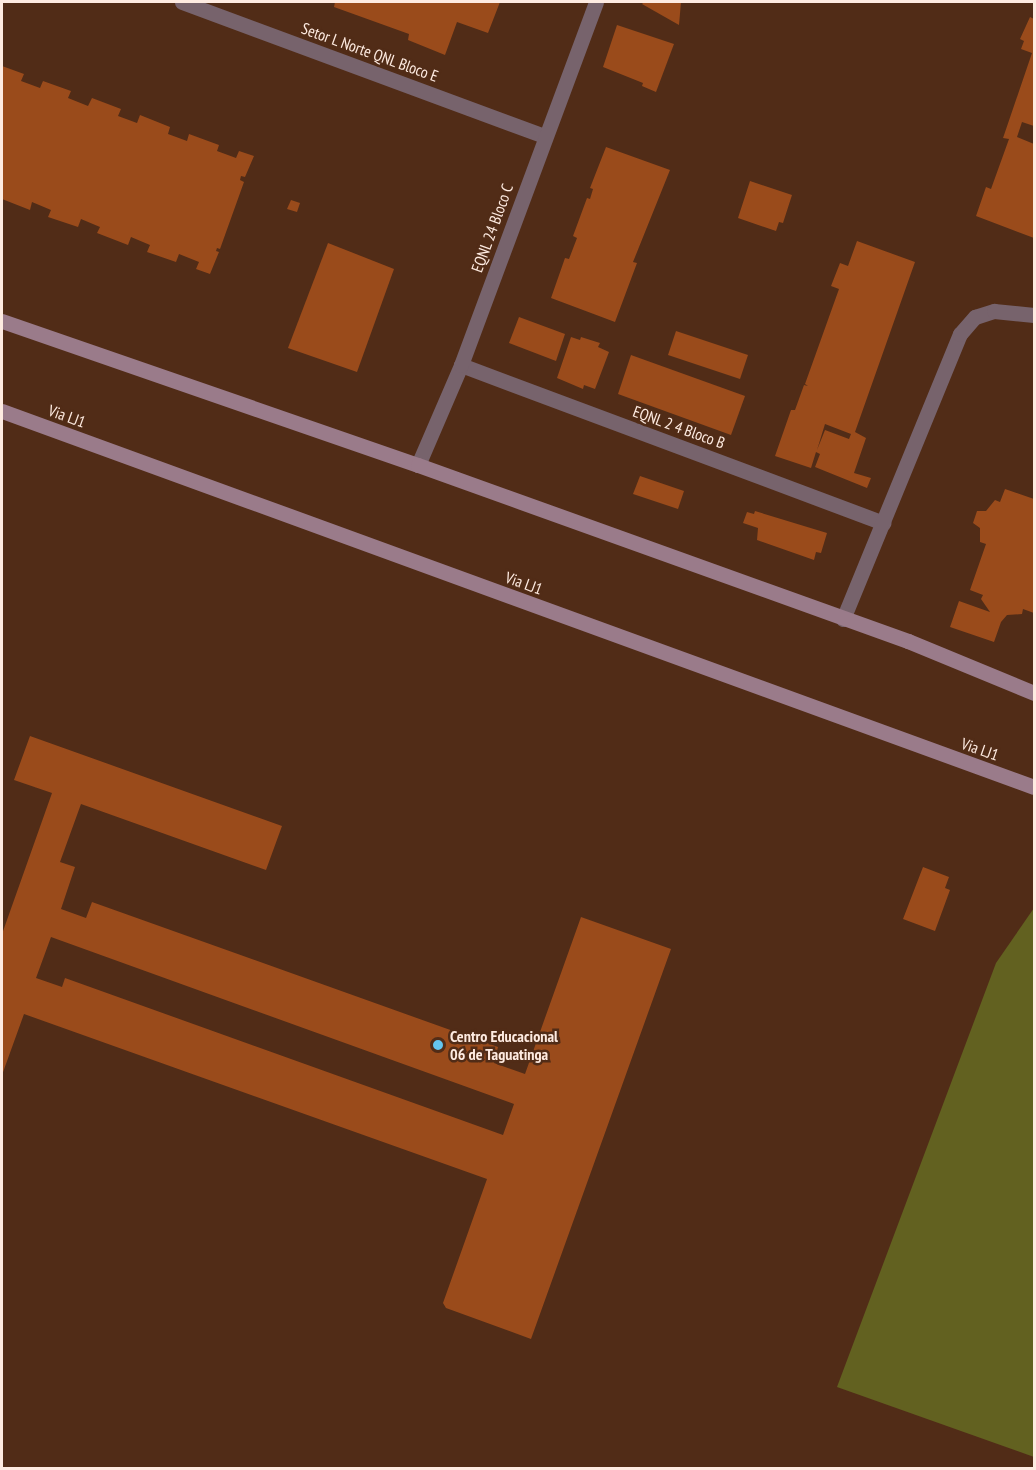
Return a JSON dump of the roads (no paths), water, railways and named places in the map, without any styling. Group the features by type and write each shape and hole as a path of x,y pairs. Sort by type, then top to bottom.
{"main road":[{"path":"2,321 418,465 908,641 1035,693"},
{"name":"Via LJ1","path":"2,411 1035,787"}],"street":[{"name":"Setor L Norte QNL Bloco E","path":"182,2 545,136"},
{"name":"EQNL 24 Bloco C","path":"418,465 461,365 596,2"},
{"path":"843,619 960,334 975,317 994,311 1035,315"},
{"name":"EQNL 2 4 Bloco B","path":"461,365 883,523"}],"place":[{"name":"Centro Educacional 06 de Taguatinga","path":"438,1045"}]}
